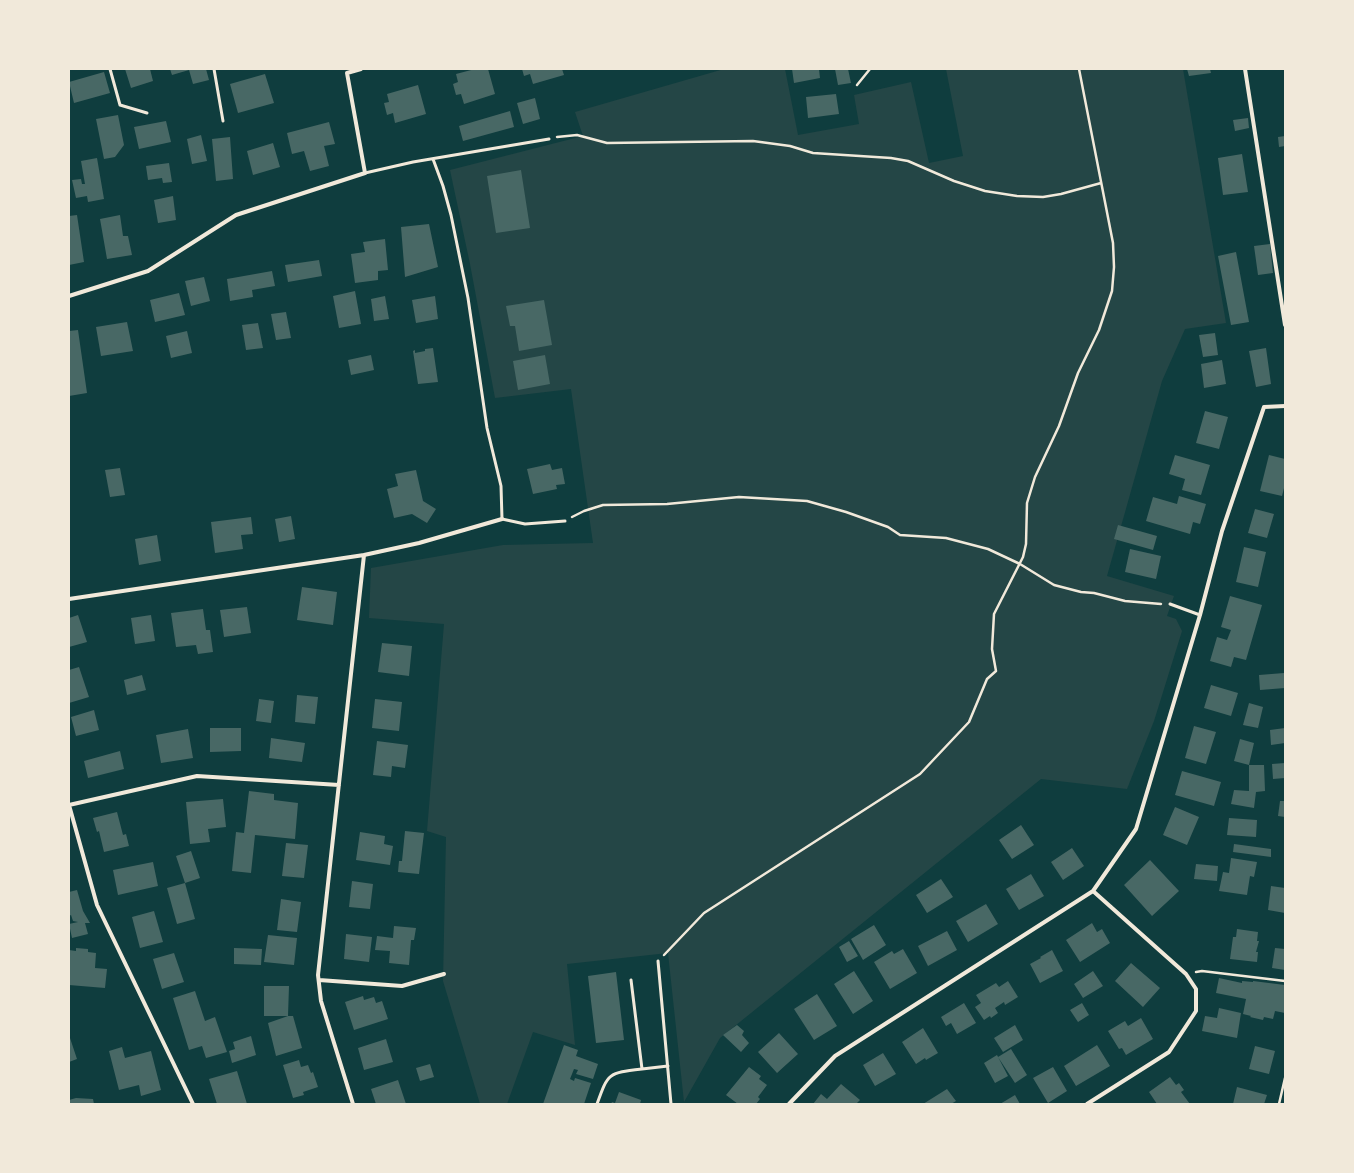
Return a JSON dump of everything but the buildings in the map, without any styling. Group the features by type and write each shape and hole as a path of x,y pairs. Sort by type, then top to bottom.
{"street":[{"path":"69,296 148,271 236,215 365,173 346,71 361,69"},
{"path":"1245,69 1285,326"},
{"path":"789,1104 835,1056 1093,891 1136,829 1200,614 1222,531 1264,407 1285,406"},
{"path":"69,599 364,555 419,543 502,519"},
{"path":"353,1104 321,1001 319,980 364,555"},
{"path":"193,1104 97,905 69,805 198,776 339,785"},
{"path":"1087,1104 1169,1052 1196,1011 1196,989 1186,974 1093,891"},
{"path":"319,980 402,986 444,974"}],"lane":[{"path":"110,69 120,105 147,113"},
{"path":"214,69 223,122"},
{"path":"365,173 413,162 549,139"},
{"path":"433,159 443,186 451,216 468,298 477,353 486,428 501,486 502,519 525,524 564,520"},
{"path":"1170,604 1200,614"},
{"path":"658,961 671,1104"},
{"path":"631,980 642,1069"},
{"path":"597,1104 605,1081 613,1074 623,1071 668,1066"}],"path":[{"path":"857,85 870,69"},
{"path":"658,961 704,913 920,774 969,722 987,679 996,671 992,649 994,614 1023,557 1026,544 1027,502 1035,477 1059,426 1078,373 1099,330 1112,291 1114,267 1113,243 1079,69"},
{"path":"549,139 564,136 577,136 607,143 753,141 772,143 790,146 813,153 891,158 908,161 954,181 985,191 1017,196 1043,197 1061,194 1101,183"},
{"path":"564,520 584,511 603,505 667,504 739,497 807,501 846,512 888,528 900,535 946,538 988,549 1020,564 1054,585 1125,601 1170,604"},
{"path":"1186,974 1202,971 1285,981"},
{"path":"1279,1104 1285,1078"}],"shaded area":[{"path":"724,69 785,69 798,135 859,124 854,95 911,82 929,163 963,156 946,69 1183,69 1226,323 1185,329 1162,381 1107,576 1174,596 1167,616 1176,619 1182,631 1154,721 1127,789 1041,779 720,1038 684,1102 668,953 567,964 575,1045 533,1032 507,1104 480,1104 443,981 446,837 427,831 444,624 369,618 371,568 503,545 593,543 571,389 495,398 470,264 450,170 583,136 575,112"}]}
